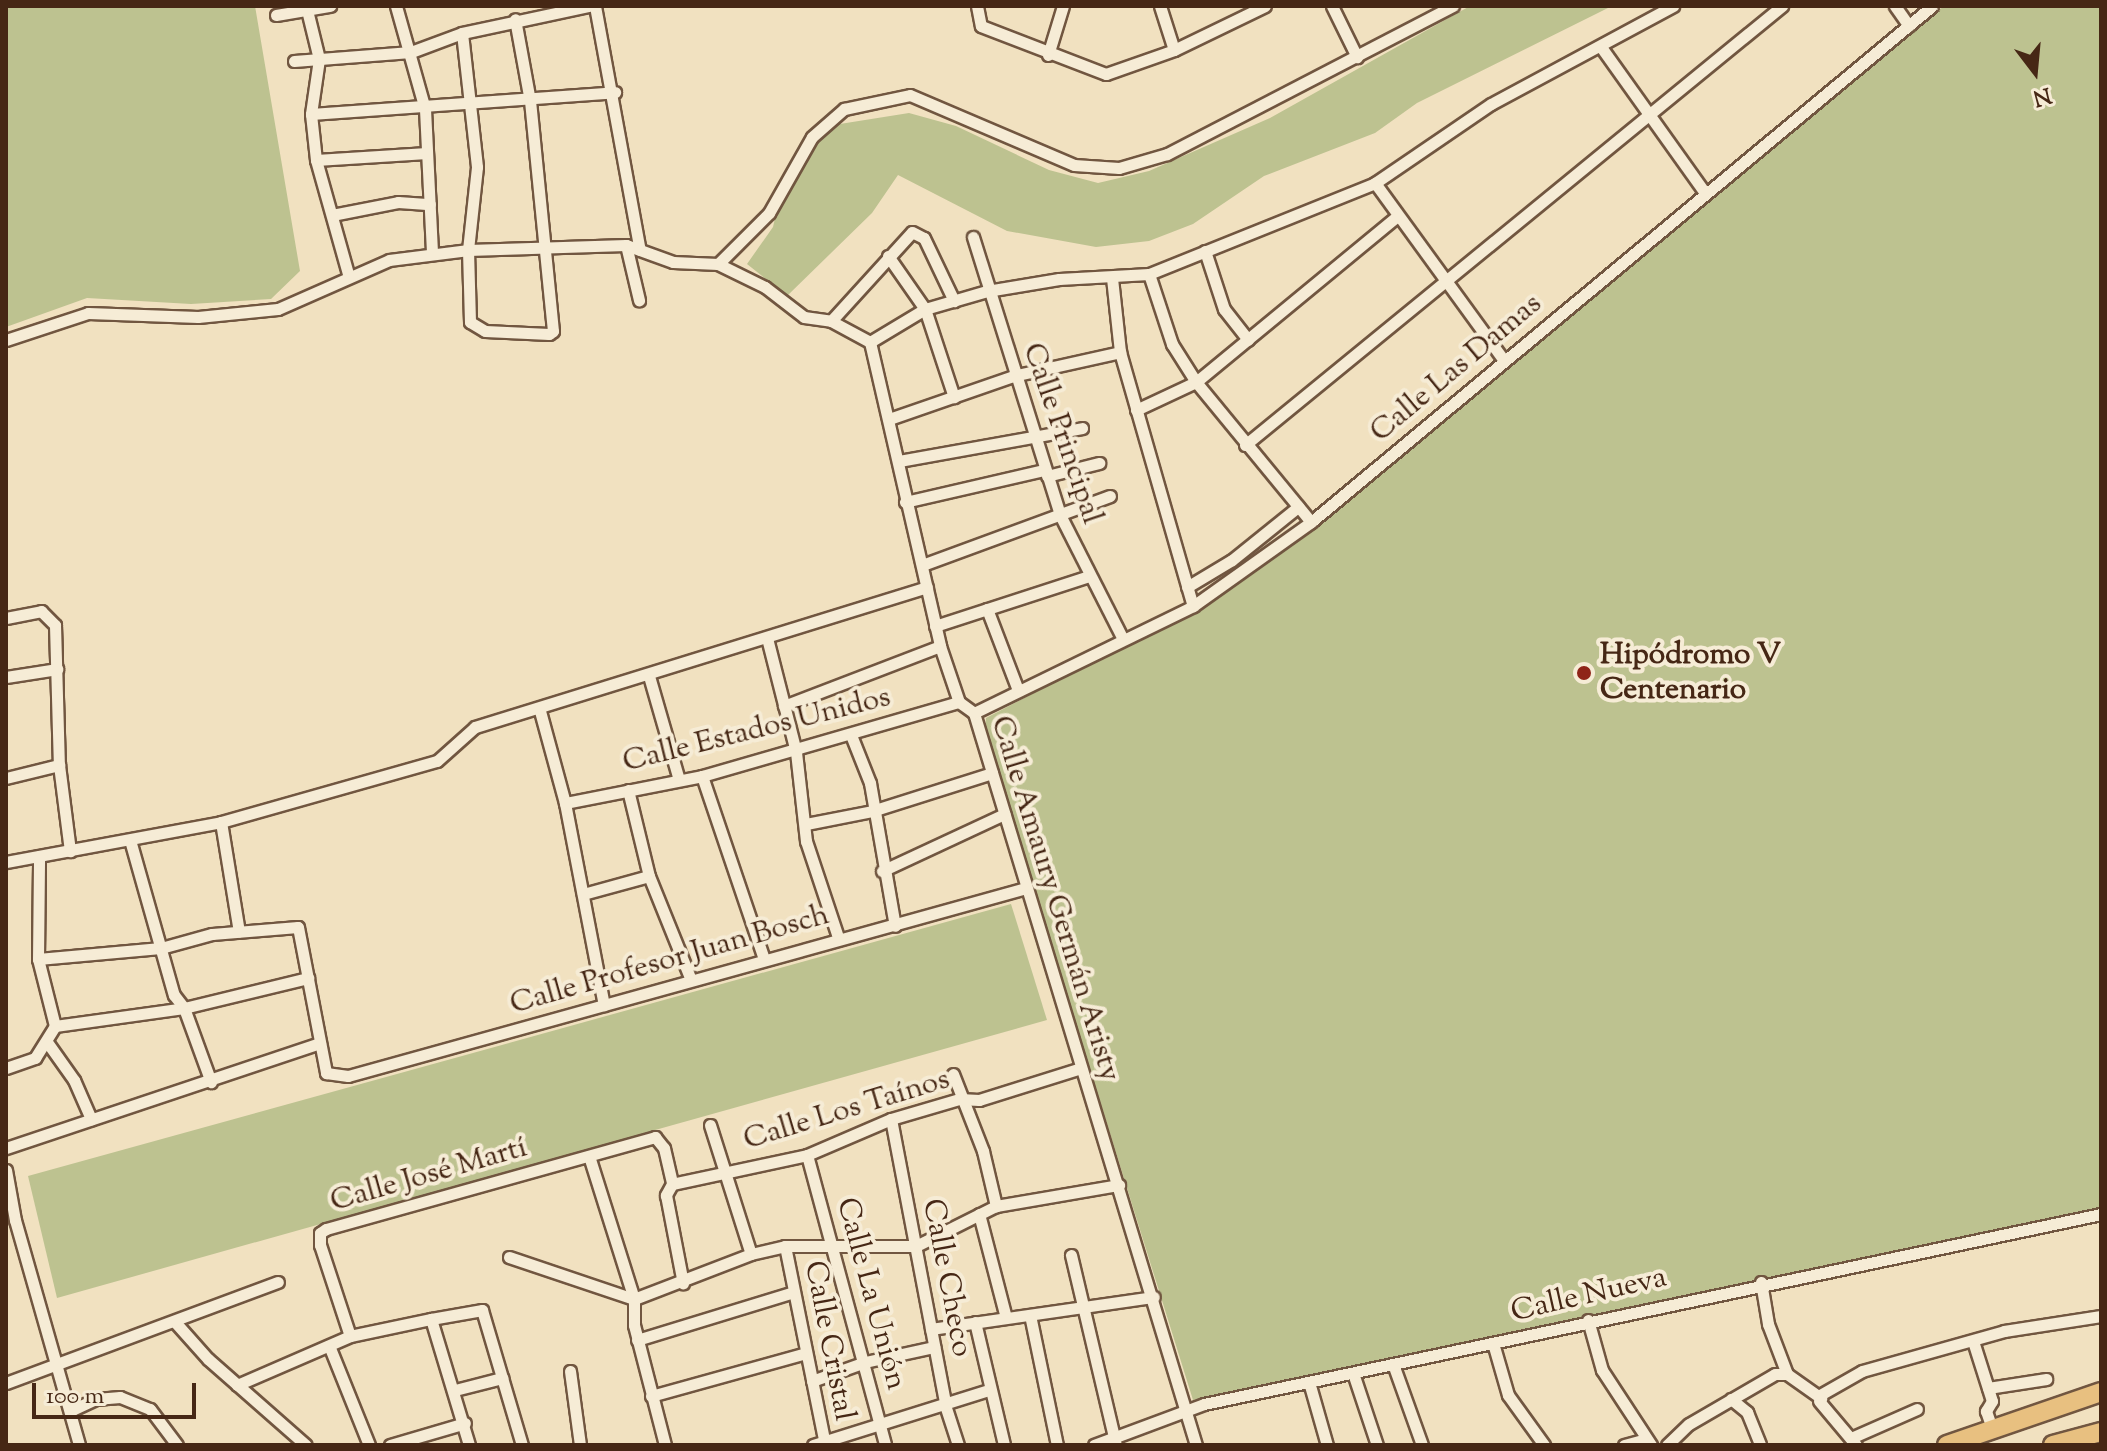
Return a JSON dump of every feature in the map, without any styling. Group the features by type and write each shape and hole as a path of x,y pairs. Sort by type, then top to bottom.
{"main road":[{"path":"1947,1445 2101,1392"},
{"path":"2053,1445 2101,1432"}],"street":[{"path":"276,15 330,6"},
{"path":"294,61 411,52 462,33 515,19 589,6"},
{"path":"595,6 615,92 640,250"},
{"path":"1048,55 1063,6"},
{"path":"1160,6 1174,50"},
{"path":"976,8 981,26 1048,55 1106,74 1174,50 1265,6"},
{"path":"1332,6 1357,57"},
{"path":"718,264 769,213 812,137 844,109 910,95 1074,165 1106,169 1167,154 1453,6"},
{"path":"6,340 88,313 198,317 278,309 348,274 389,260 468,250 544,251 626,245 673,262 718,264 765,287 804,317 831,321 870,342 925,309 987,291 1059,279 1149,274 1375,183 1491,104 1673,6"},
{"path":"1245,445 1447,285 1782,6"},
{"path":"1895,6 1909,26"},
{"name":"Calle Las Damas","path":"974,713 1193,606 1311,522 1503,359 1932,6"},
{"path":"398,7 425,109 432,254"},
{"path":"307,8 319,59 311,114 316,160 348,274"},
{"path":"462,33 474,104 477,167 468,250 473,328 553,331 530,101 515,19"},
{"path":"1601,47 1705,193"},
{"path":"311,114 425,109 615,92"},
{"path":"316,160 427,153"},
{"path":"1375,183 1396,217 1412,229 1447,285 1503,359"},
{"path":"332,215 398,202 430,204"},
{"path":"1136,410 1196,382 1396,217"},
{"path":"831,321 912,232 920,232 954,301"},
{"name":"Calle Principal","path":"973,237 1013,376 1060,515 1123,639"},
{"path":"626,245 639,300"},
{"path":"1205,251 1224,309 1248,340"},
{"path":"888,256 925,309 954,397"},
{"path":"1149,274 1172,344 1196,382 1311,522"},
{"path":"1112,278 1120,352 1193,606"},
{"name":"Calle Amaury Germán Aristy","path":"870,342 892,418 905,502 925,564 940,646 959,702 974,713 1154,1297 1196,1445"},
{"path":"892,418 1013,376 1120,352"},
{"path":"899,461 1036,439 1082,428"},
{"path":"905,502 1099,463"},
{"path":"925,564 1110,496"},
{"path":"1187,587 1232,560 1298,507"},
{"path":"935,626 1089,576"},
{"path":"6,862 221,822 437,761 475,727 540,711 927,587"},
{"path":"987,609 1018,690"},
{"path":"6,618 41,611 55,625 59,765 70,851"},
{"path":"767,638 796,752 806,841 838,937"},
{"path":"784,706 940,646"},
{"path":"6,677 57,669"},
{"path":"649,676 679,780"},
{"name":"Calle Estados Unidos","path":"565,803 702,776 796,752 959,702"},
{"path":"540,711 565,803 604,1005"},
{"path":"851,735 870,783 882,871 895,926"},
{"path":"6,778 59,765"},
{"path":"806,824 872,811 992,773"},
{"path":"702,776 764,959"},
{"path":"628,790 649,876 691,980"},
{"path":"882,871 1004,814"},
{"path":"221,822 239,932"},
{"path":"130,840 174,995 184,1008 211,1082"},
{"path":"6,1068 35,1058 55,1026 38,959 39,856"},
{"path":"583,894 649,876"},
{"name":"Calle Profesor Juan Bosch","path":"320,1043 326,1073 348,1076 838,937 895,926 1026,888"},
{"path":"6,1148 211,1082 320,1043 298,927 239,932 161,948 38,959"},
{"path":"55,1026 184,1008 308,978"},
{"path":"47,1042 74,1080 91,1119"},
{"name":"Calle Los Taínos","path":"672,1184 807,1155 891,1119 959,1099 979,1100 1081,1068"},
{"path":"953,1074 959,1099 983,1151 996,1206"},
{"name":"Calle Checo","path":"891,1119 945,1401 958,1445"},
{"path":"710,1125 722,1172 751,1254"},
{"name":"Calle José Martí","path":"350,1336 320,1245 320,1233 655,1137 664,1148 672,1184"},
{"name":"Calle La Unión","path":"807,1155 885,1445"},
{"path":"589,1156 634,1299 637,1340 665,1445"},
{"path":"6,1170 15,1220 72,1410 79,1445"},
{"path":"672,1184 666,1195 683,1283"},
{"path":"509,1257 634,1299 683,1283 751,1254 785,1246 916,1246 996,1206 1119,1185"},
{"path":"979,1214 1006,1318"},
{"name":"Calle Nueva","path":"1094,1445 1115,1441 1204,1404 1761,1282 2101,1214"},
{"name":"Calle Cristal","path":"785,1246 812,1381 821,1444"},
{"path":"1071,1255 1115,1441"},
{"path":"6,1383 278,1282"},
{"path":"1761,1282 1768,1324 1787,1374 1818,1398 1854,1441 1917,1409"},
{"path":"637,1340 794,1292"},
{"path":"931,1329 1154,1297"},
{"path":"237,1385 330,1348 350,1336 482,1310 522,1445"},
{"path":"1030,1315 1057,1445"},
{"path":"1818,1398 1862,1371 2037,1323 2101,1316"},
{"path":"1588,1320 1602,1370 1648,1442 1624,1445"},
{"path":"433,1321 469,1445"},
{"path":"175,1322 237,1385 306,1445"},
{"path":"975,1322 1004,1445"},
{"path":"1973,1341 1992,1402 1986,1411 1992,1428"},
{"path":"1493,1343 1508,1395 1544,1445"},
{"path":"812,1381 865,1362 934,1347"},
{"path":"330,1348 369,1445"},
{"path":"651,1396 806,1353"},
{"path":"1393,1364 1422,1445"},
{"path":"570,1371 580,1445"},
{"path":"1353,1373 1377,1445"},
{"path":"1667,1445 1731,1399 1775,1374 1787,1374"},
{"path":"455,1390 502,1378"},
{"path":"1988,1388 2046,1379"},
{"path":"1309,1382 1327,1445"},
{"path":"821,1444 945,1401 989,1390"},
{"path":"72,1410 96,1399 120,1397 150,1409 177,1445"},
{"path":"1731,1399 1747,1412 1760,1445"},
{"path":"390,1445 465,1423"}],"green space":[{"path":"6,6 255,6 300,271 271,299 191,304 87,298 6,327"},
{"path":"1470,6 1612,6 1417,103 1375,133 1264,176 1193,224 1149,241 1096,247 1007,231 898,175 872,213 787,296 747,264 773,227 780,197 821,127 909,113 956,126 1049,170 1098,183 1149,171 1270,118"},
{"name":"Hipódromo V Centenario","path":"1944,6 2101,6 2101,1208 1193,1400 985,732 986,718 1141,637 1315,525"},
{"path":"1011,904 1047,1020 57,1298 28,1176"}],"place":[{"name":"Hipódromo V Centenario","path":"1584,673"}]}
